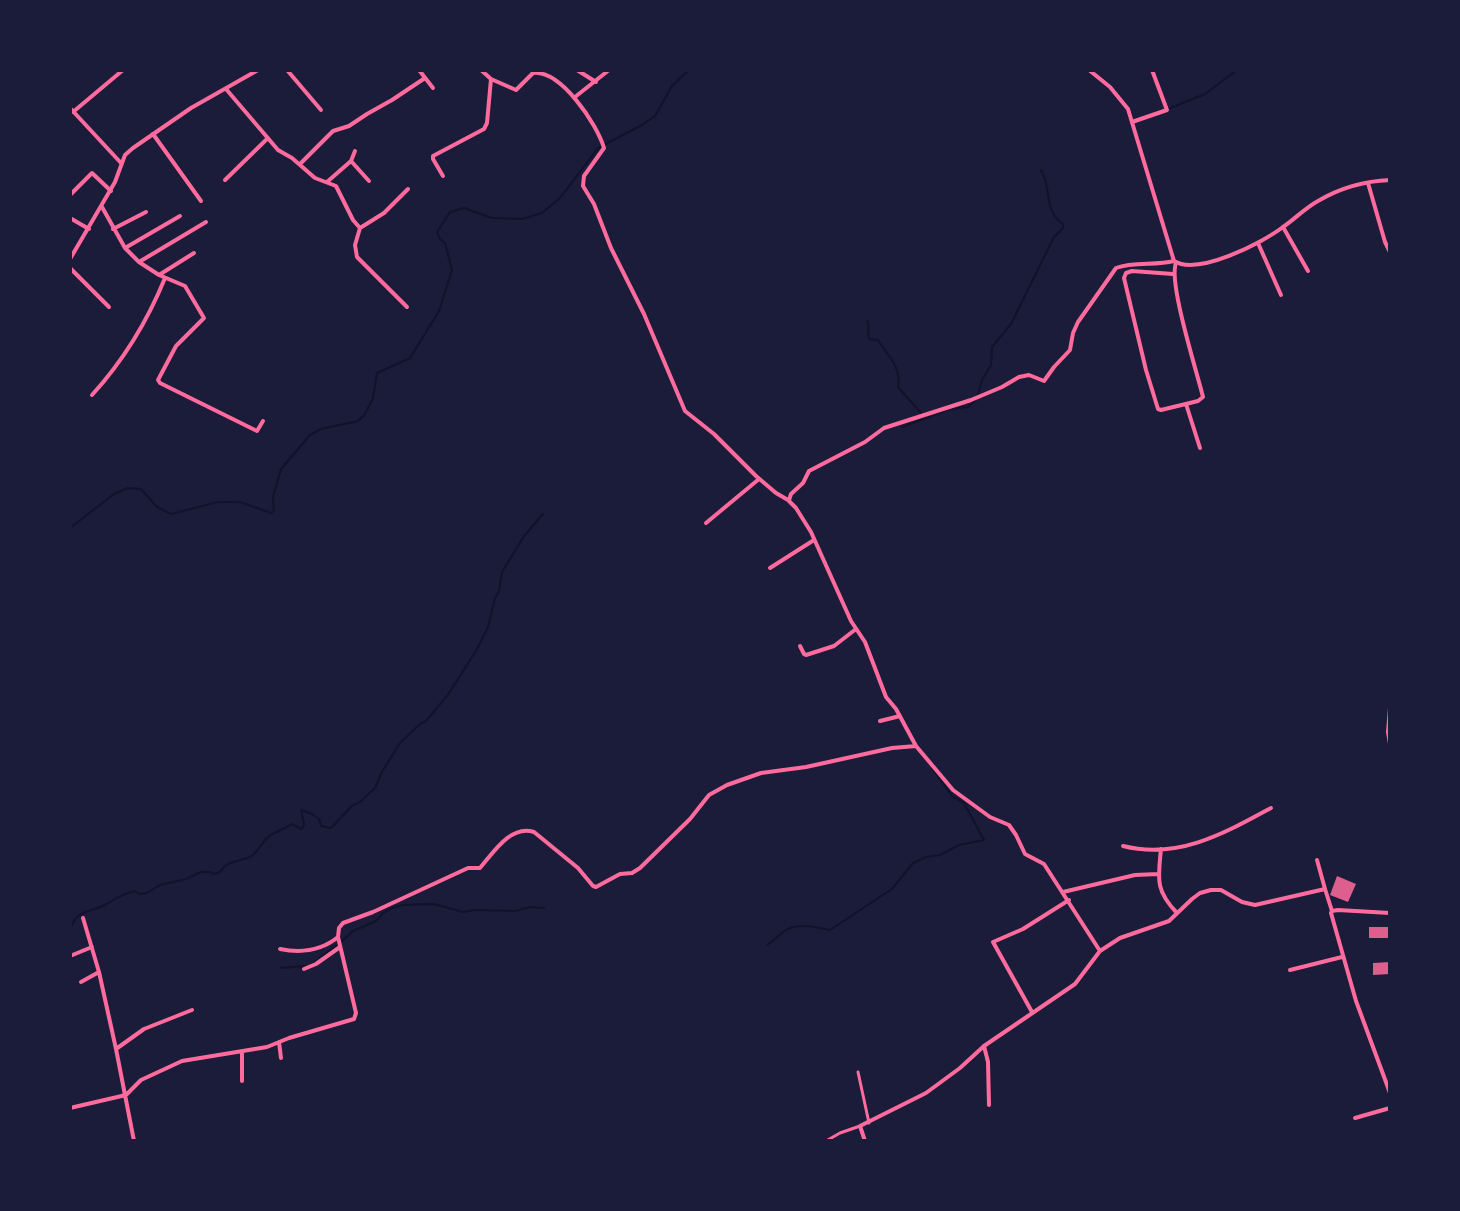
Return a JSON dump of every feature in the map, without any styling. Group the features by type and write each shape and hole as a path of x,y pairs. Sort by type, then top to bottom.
{"street":[{"path":"121,163 72,110 123,70"},
{"path":"70,259 111,191 125,155 191,108 258,70"},
{"path":"287,70 321,110"},
{"path":"419,70 433,88"},
{"path":"481,70 491,79 516,90 531,74 539,72 575,97 604,146 584,176 583,186 594,204 687,414 714,434 759,479 789,500 811,532 856,629 869,649 886,697 916,746 953,790 985,813 1009,825 1025,854 1044,864 1100,951"},
{"path":"577,70 596,82"},
{"path":"575,97 609,70"},
{"path":"1089,70 1123,101 1175,262 1173,274 1203,396 1198,401 1163,410 1158,409 1146,370 1124,278 1126,273 1132,271 1173,274"},
{"path":"1132,122 1166,109 1152,70"},
{"path":"299,164 333,131 349,126 425,78"},
{"path":"443,176 433,156 484,129 491,79"},
{"path":"226,89 278,150 315,178 339,190 360,228"},
{"path":"153,134 201,201"},
{"path":"225,180 268,138"},
{"path":"327,182 351,161 355,151"},
{"path":"351,161 369,181"},
{"path":"70,195 92,173 111,191"},
{"path":"789,500 809,471 865,442 884,428 971,400 1024,375 1045,381 1070,350 1078,322 1116,268 1175,262 1186,266 1200,265 1258,243 1298,213 1347,188 1390,180"},
{"path":"1368,183 1390,252"},
{"path":"407,307 357,257 355,245 360,228 384,213 408,189"},
{"path":"102,207 125,248 159,275 185,286 204,320 184,335 176,346 158,380 160,383 257,431 263,421"},
{"path":"113,229 146,212"},
{"path":"125,248 180,216"},
{"path":"70,218 89,229"},
{"path":"139,262 206,222"},
{"path":"1283,227 1308,271"},
{"path":"1258,243 1281,295"},
{"path":"159,275 194,253"},
{"path":"70,268 109,307"},
{"path":"92,395 123,358 152,309 165,278"},
{"path":"1186,404 1200,448"},
{"path":"706,523 759,479"},
{"path":"770,568 814,540"},
{"path":"800,646 806,655 834,646 856,629"},
{"path":"1390,708 1390,744"},
{"path":"880,721 900,716"},
{"path":"70,1108 126,1095 141,1080 167,1066 201,1056 242,1052 356,1017 338,937 343,923 468,868 480,868 507,839 520,830 530,829 534,832 596,887 620,874 632,873 640,868 690,819 709,795 727,785 761,773 916,746"},
{"path":"1123,846 1161,849 1205,842 1271,808"},
{"path":"1161,849 1158,874 1164,897 1177,913"},
{"path":"1317,860 1342,957 1390,1093"},
{"path":"1063,892 1135,875 1158,874"},
{"path":"826,1141 926,1093 984,1046 1075,984 1100,951 1120,938 1169,921 1196,895 1221,890 1242,902 1255,905 1325,889"},
{"path":"1032,1012 993,942 1023,929 1069,900"},
{"path":"1332,911 1390,913"},
{"path":"83,918 99,972 134,1141"},
{"path":"280,949 310,950 329,944 338,937"},
{"path":"70,956 92,947"},
{"path":"304,969 340,947"},
{"path":"1290,970 1342,957"},
{"path":"81,982 99,972"},
{"path":"116,1049 144,1029 192,1010"},
{"path":"279,1042 281,1058"},
{"path":"984,1046 988,1062 989,1105"},
{"path":"242,1052 242,1081"},
{"path":"858,1072 869,1123"},
{"path":"1355,1118 1390,1108"},
{"path":"860,1126 865,1141"}],"building":[{"path":"1337,876 1356,884 1348,902 1330,895"},
{"path":"1369,927 1390,927 1390,938 1369,938"},
{"path":"1390,962 1390,974 1373,975 1373,963"}],"waterway":[{"path":"70,528 114,494 128,488 141,489 157,507 171,514 218,502 240,502 271,513 274,511 273,497 281,469 310,435 321,429 358,421 373,398 377,373 410,358 439,311 452,270 445,243 437,232 450,212 464,208 492,218 522,219 542,213 560,198 598,148 655,116 672,86 689,70"},
{"path":"1168,109 1205,94 1237,70"},
{"path":"978,394 991,365 992,347 1011,324 1054,237 1063,228 1050,206 1041,170"},
{"path":"867,321 869,339 878,340 896,367 898,387 921,413"},
{"path":"902,427 950,409 968,407 976,400"},
{"path":"70,930 80,915 127,893 147,893 160,885 201,872 220,872 230,863 250,857 274,833 291,824 302,829 301,810 319,819 321,826 331,828 375,788 400,743 425,722 447,696 488,627 502,572 524,536 543,514"},
{"path":"767,945 793,927 830,930 892,889 913,863 959,845 984,840 964,803 953,797 932,768"},
{"path":"341,942 353,931 376,921 383,913 403,905 434,904 463,912 544,908"},
{"path":"312,964 337,945"},
{"path":"280,968 307,966"}]}
